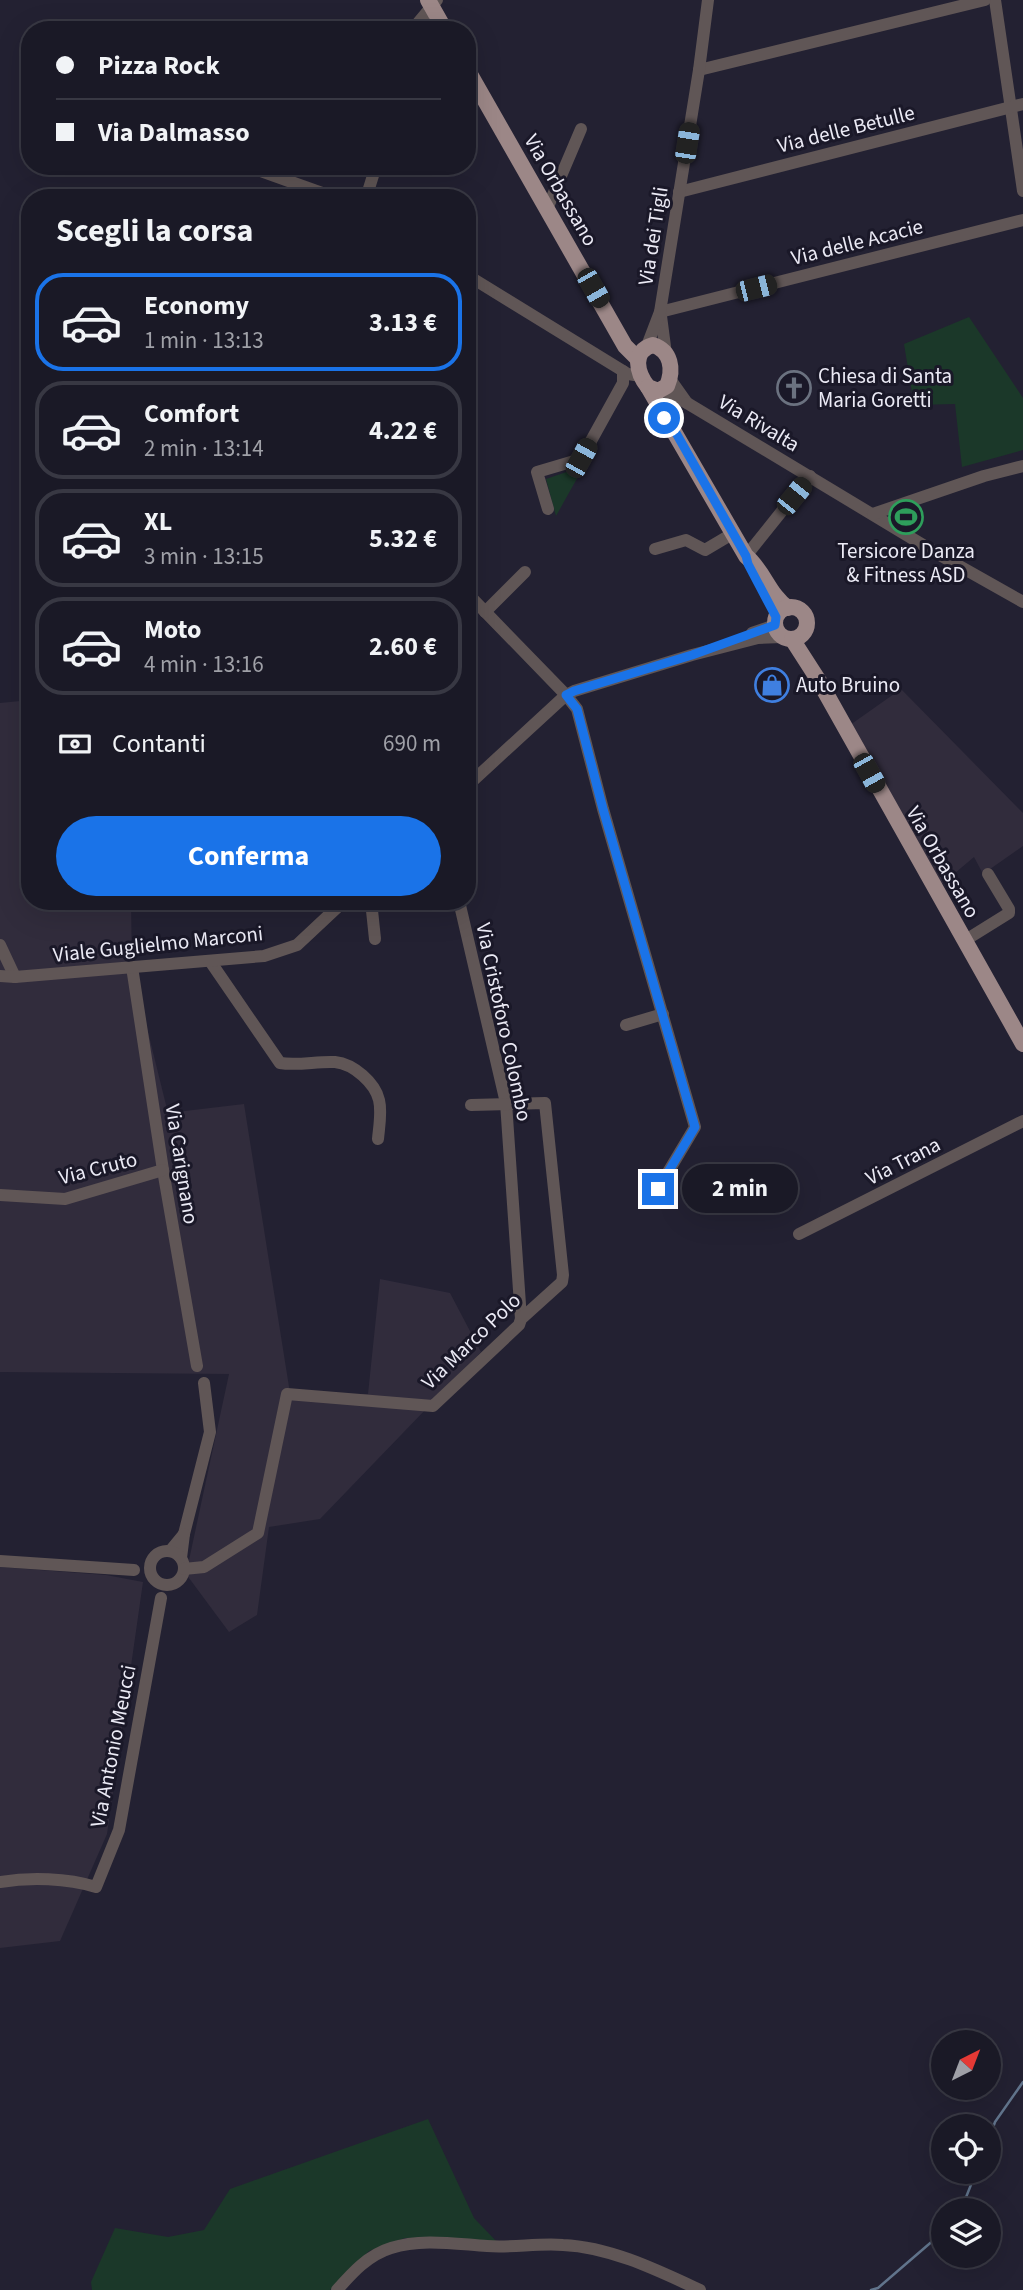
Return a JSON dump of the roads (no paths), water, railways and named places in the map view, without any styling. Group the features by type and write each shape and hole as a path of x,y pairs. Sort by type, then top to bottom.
{"main road":[{"path":"432,2 441,21"},
{"name":"Via Orbassano","path":"476,85 619,333 643,351 664,418 676,433 732,534 779,601 786,627 964,941"},
{"name":"Via Orbassano","path":"643,351 658,347 666,354 671,369 655,383"},
{"path":"964,941 1023,1044"}],"street":[{"name":"Via dei Tigli","path":"643,351 660,312 708,0"},
{"path":"699,70 985,0"},
{"path":"995,0 1023,191"},
{"path":"418,21 432,2"},
{"name":"Via delle Betulle","path":"679,192 1023,104"},
{"path":"547,209 580,129"},
{"path":"272,175 311,189"},
{"name":"Via delle Acacie","path":"660,312 1023,220"},
{"name":"Via Rivalta","path":"476,281 623,371 655,383 1023,602"},
{"name":"Via dei Tigli","path":"660,312 666,354"},
{"path":"548,509 537,472 581,458 622,383 623,371 643,351"},
{"path":"873,514 1023,466"},
{"name":"Via Rivalta","path":"746,556 810,476"},
{"path":"655,549 685,540 705,550 732,534"},
{"path":"485,612 525,572"},
{"path":"476,602 577,709 603,809 695,1127 658,1189"},
{"path":"476,778 566,695 574,691 786,627"},
{"name":"Via Orbassano","path":"964,941 1009,913 988,874"},
{"name":"Viale Guglielmo Marconi","path":"0,976 15,977 264,956 297,946 335,910"},
{"path":"372,910 375,939"},
{"name":"Via Cristoforo Colombo","path":"461,910 506,1103 521,1319"},
{"path":"0,945 15,977"},
{"path":"210,961 280,1063 336,1062 349,1066 364,1077 375,1090 380,1102 378,1139"},
{"name":"Via Carignano","path":"132,967 197,1366"},
{"path":"626,1025 663,1014"},
{"name":"Via Marco Polo","path":"178,1559 204,1567 258,1533 287,1394 433,1406 562,1282 545,1102 471,1105"},
{"name":"Via Trana","path":"799,1234 1023,1121"},
{"name":"Via Cruto","path":"0,1195 65,1199 163,1170"},
{"path":"0,1561 134,1570 159,1581 180,1578 178,1559 211,1432 204,1382"},
{"path":"134,1570 159,1552 178,1559"},
{"path":"151,1560 150,1565 159,1581"},
{"name":"Via Antonio Meucci","path":"0,1882 30,1880 81,1883 96,1887 119,1830 161,1598 159,1581"},
{"path":"337,2290 366,2260 390,2248 416,2243 497,2247 563,2245 591,2249 634,2262 700,2290"}],"waterway":[{"path":"1001,2114 1023,2082"},
{"path":"966,2198 971,2184"},
{"path":"871,2290 878,2288 931,2242"}],"place":[{"name":"Chiesa di Santa Maria Goretti","path":"794,388"},
{"name":"Tersicore Danza & Fitness ASD","path":"906,517"},
{"name":"Auto Bruino","path":"772,685"}]}
